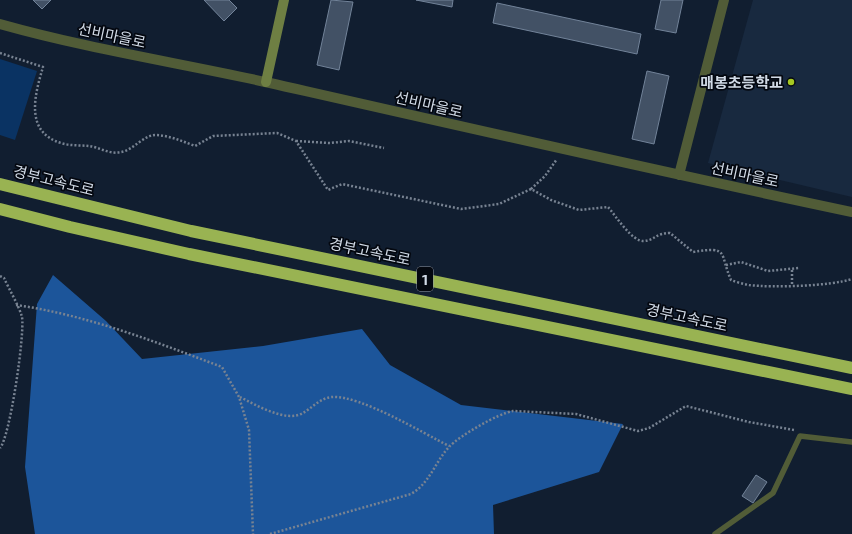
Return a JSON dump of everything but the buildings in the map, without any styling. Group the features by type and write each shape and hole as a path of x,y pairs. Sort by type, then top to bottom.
{"highway":[{"name":"경부고속도로","path":"0,184 191,231 852,368"},
{"name":"1","path":"0,209 70,227 189,254 852,389"}],"main road":[{"path":"266,82 284,0"}],"street":[{"path":"679,175 724,0"},
{"name":"선비마을로","path":"0,24 89,46 266,82 679,175 852,212"}],"lane":[{"path":"715,534 773,493 800,436 852,442"}],"path":[{"path":"0,53 43,67 35,94 37,123 46,134 60,143 90,146 106,151 120,153 133,149 142,141 155,135 174,138 195,146 213,136 277,133 296,141 330,143 349,141 384,148"},
{"path":"296,141 328,190 342,184 461,209 499,204 531,189 545,176 557,159"},
{"path":"531,189 551,200 579,210 608,207 636,240 644,241 660,233 670,233 693,252 713,249 722,254 730,280 748,285 792,285 841,283 852,279"},
{"path":"726,265 741,262 768,271 799,268"},
{"path":"792,269 792,285"},
{"path":"0,276 4,278 22,317 20,364 13,401 0,448"},
{"path":"16,305 49,310 76,317 163,345 222,367 239,397 249,430 253,534"},
{"path":"239,397 275,413 292,417 302,414 324,398 341,398 367,405 450,446"},
{"path":"270,534 412,494 425,484 450,446 504,412 513,411 576,414 638,431 649,428 686,406 749,422 795,431 800,436"}],"shaded area":[{"name":"매봉초등학교","path":"753,0 852,0 852,197 708,163"},
{"path":"0,59 37,71 15,140 0,135"},
{"path":"53,275 106,321 142,359 263,346 362,329 390,365 461,405 623,424 599,472 493,505 494,534 35,534 25,467 37,304"}],"place":[{"name":"매봉초등학교","path":"791,82"}]}
